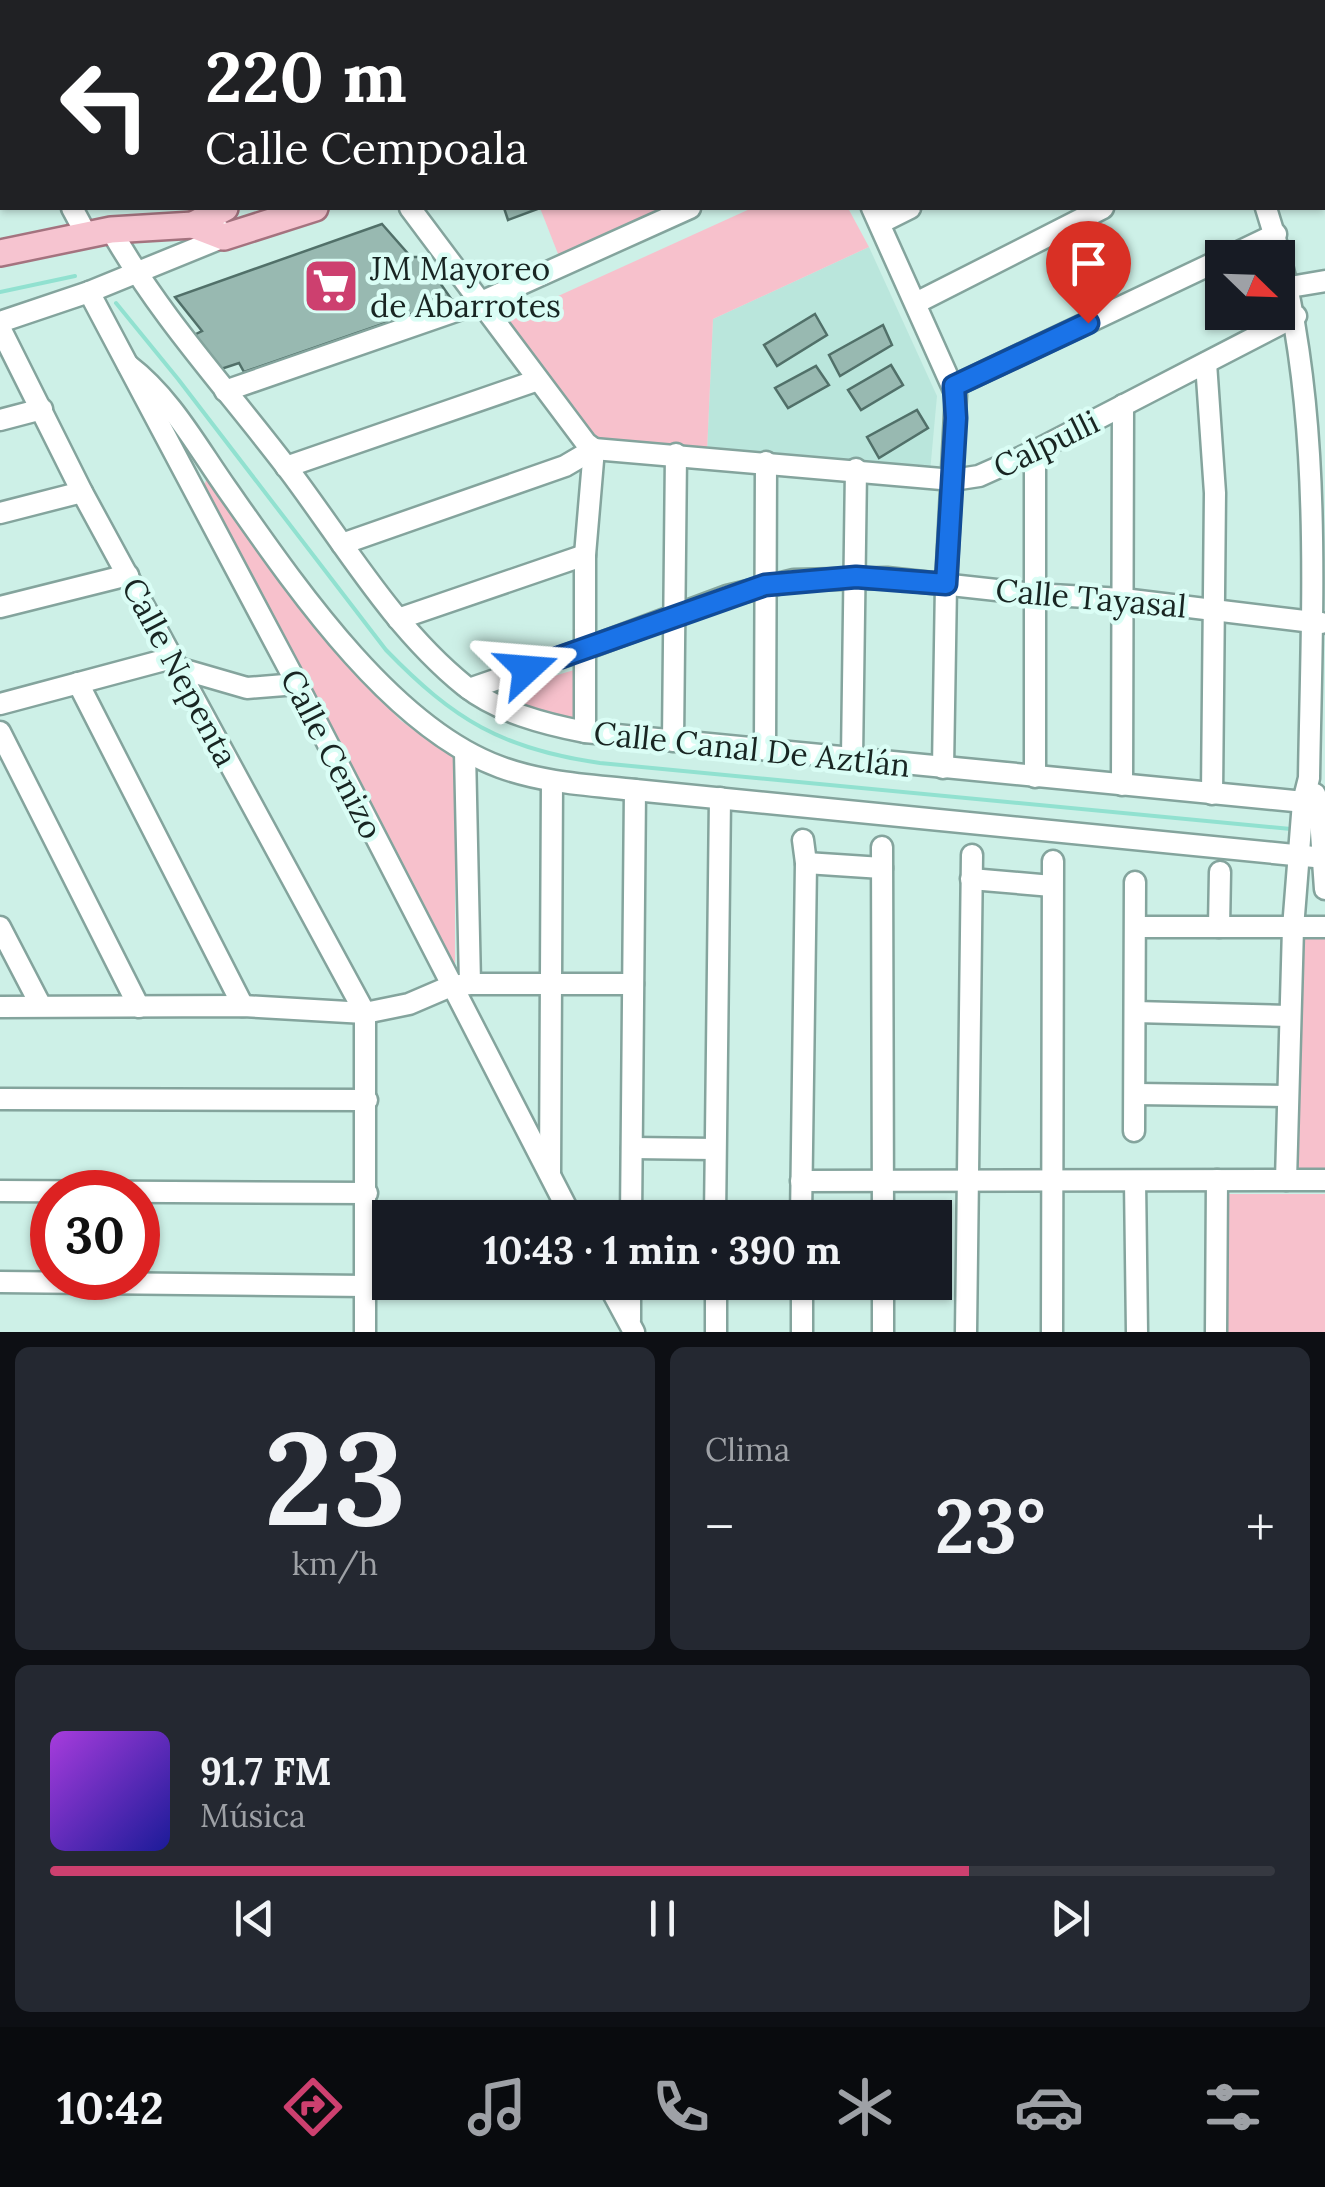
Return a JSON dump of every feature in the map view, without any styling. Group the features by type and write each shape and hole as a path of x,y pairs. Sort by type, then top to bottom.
{"main road":[{"path":"0,253 99,232 296,210"}],"street":[{"path":"74,210 99,232"},
{"path":"411,210 538,380 594,448 586,555 585,732"},
{"path":"225,391 479,303 686,210"},
{"path":"916,302 1098,210"},
{"path":"1267,210 1278,240"},
{"path":"876,215 954,386 957,405 946,584 943,768"},
{"path":"0,325 136,274 220,218"},
{"name":"Calle Canal De Aztlán","path":"99,232 136,274 419,643 469,688 532,720 585,732 1316,803"},
{"path":"1263,240 1276,234"},
{"path":"954,386 1205,267"},
{"path":"1295,286 1325,281"},
{"name":"Calle Cenizo","path":"89,292 460,985 563,1200"},
{"path":"1295,311 1315,378 1318,623 1308,778 1316,803 1325,889"},
{"name":"Calpulli","path":"594,448 952,480 979,476 1296,316"},
{"name":"Calle Nepenta","path":"0,325 82,492 365,1013"},
{"path":"1206,363 1214,474 1212,794"},
{"name":"Calle Canal De Aztlán","path":"128,364 167,400 314,606 382,686 421,723 466,752 501,767 552,780 635,790 1324,858"},
{"path":"286,467 538,380"},
{"path":"1122,785 1123,405"},
{"path":"0,420 42,409"},
{"path":"342,544 566,466 594,448"},
{"path":"1034,777 1035,451"},
{"path":"673,741 676,454"},
{"path":"765,748 766,462"},
{"path":"852,758 856,469"},
{"path":"199,500 227,489"},
{"path":"0,513 82,492"},
{"path":"398,619 586,555"},
{"path":"0,607 128,575"},
{"name":"Calle Tayasal","path":"469,688 765,585 856,577 1123,599 1318,623"},
{"path":"0,704 175,663 247,688 297,684"},
{"path":"78,683 243,1006"},
{"path":"0,732 140,1007"},
{"path":"460,985 466,752"},
{"path":"550,1176 552,780"},
{"path":"631,1200 635,790"},
{"path":"716,1200 720,798"},
{"path":"1286,1180 1293,928 1299,856 1316,803"},
{"path":"801,1200 806,863 803,840"},
{"path":"966,1332 972,855"},
{"path":"806,863 882,857 882,1200"},
{"path":"1052,1332 1053,861"},
{"path":"1219,927 1220,872"},
{"path":"970,879 1052,886"},
{"path":"1134,1131 1135,882"},
{"path":"1137,927 1325,928"},
{"path":"0,928 41,1006"},
{"path":"0,1006 243,1006 365,1013 409,1004 460,985 633,984"},
{"path":"1135,1012 1288,1016"},
{"path":"365,1013 365,1332"},
{"path":"1135,1094 1286,1096"},
{"path":"0,1099 367,1100"},
{"path":"632,1148 716,1148"},
{"path":"1135,1180 1137,1332"},
{"path":"1216,1332 1217,1180"},
{"path":"801,1181 1325,1180"},
{"path":"0,1192 367,1193"},
{"path":"0,1282 366,1286"},
{"path":"617,1300 632,1328"},
{"path":"631,1300 632,1328"},
{"path":"716,1300 716,1332"},
{"path":"802,1300 802,1332"},
{"path":"883,1300 883,1332"}],"shaded area":[{"path":"541,210 670,210 560,259"},
{"path":"748,210 849,210 869,247 713,319 707,452 594,443 501,322"},
{"path":"869,247 937,396 930,472 707,452 713,319"},
{"path":"207,477 358,674 400,720 455,759 455,975 203,490"},
{"path":"574,670 575,717 556,717 497,693"},
{"path":"1295,937 1325,937 1325,1169 1291,1169"},
{"path":"1226,1194 1325,1194 1325,1332 1225,1332"}],"building":[{"path":"505,210 535,210 508,220"},
{"path":"382,224 411,257 422,257 452,300 244,372 239,363 218,370 194,335 202,331 175,297"},
{"path":"815,314 827,335 777,366 764,345"},
{"path":"883,325 892,345 840,376 829,355"},
{"path":"891,365 903,385 861,410 848,390"},
{"path":"816,366 829,385 788,408 775,388"},
{"path":"917,410 928,428 879,458 867,437"}],"waterway":[{"path":"0,292 75,276"},
{"path":"116,303 386,650 458,713 507,740 600,763 1291,829"}],"place":[{"name":"JM Mayoreo de Abarrotes","path":"331,286"}],"route":[{"path":"527,669 765,585 856,577 946,584 956,418 954,386 1088,323"}]}
